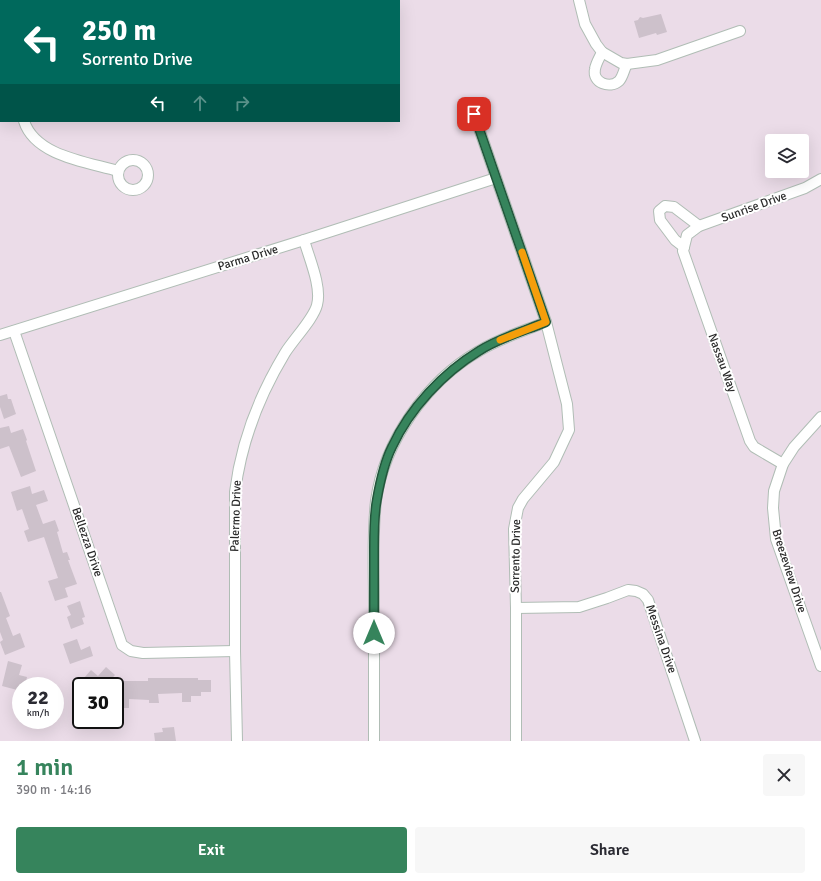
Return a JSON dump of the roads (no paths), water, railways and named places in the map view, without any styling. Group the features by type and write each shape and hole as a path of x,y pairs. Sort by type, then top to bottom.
{"street":[{"path":"579,0 585,24 596,44 602,52 621,63 627,64 657,60 740,31"},
{"path":"602,52 595,70 597,78 604,84 609,85 618,82 627,64"},
{"name":"Sorrento Drive","path":"474,114 546,322 567,404 569,430 554,462 523,499 518,508 514,529 516,608 516,741"},
{"path":"24,122 30,134 48,150 118,171"},
{"name":"Parma Drive","path":"0,335 496,178"},
{"name":"Sunrise Drive","path":"687,235 699,226 805,188 821,179"},
{"path":"684,247 675,240 662,224 659,211 665,206 674,207 699,226"},
{"name":"Nassau Way","path":"687,235 683,251 750,441 754,447 783,464"},
{"name":"Palermo Drive","path":"236,741 235,492 238,468 252,424 275,370 287,350 314,313 317,306 317,284 304,240"},
{"path":"374,741 374,535 376,500 385,464 400,431 423,399 440,381 479,350 546,322"},
{"name":"Bellezza Drive","path":"14,331 122,645 131,652 143,653 235,651"},
{"name":"Breezeview Drive","path":"821,416 794,447 783,464 774,491 774,522 776,539 821,666"},
{"name":"Messina Drive","path":"516,608 579,607 628,590 643,594 648,600 695,741"}]}
